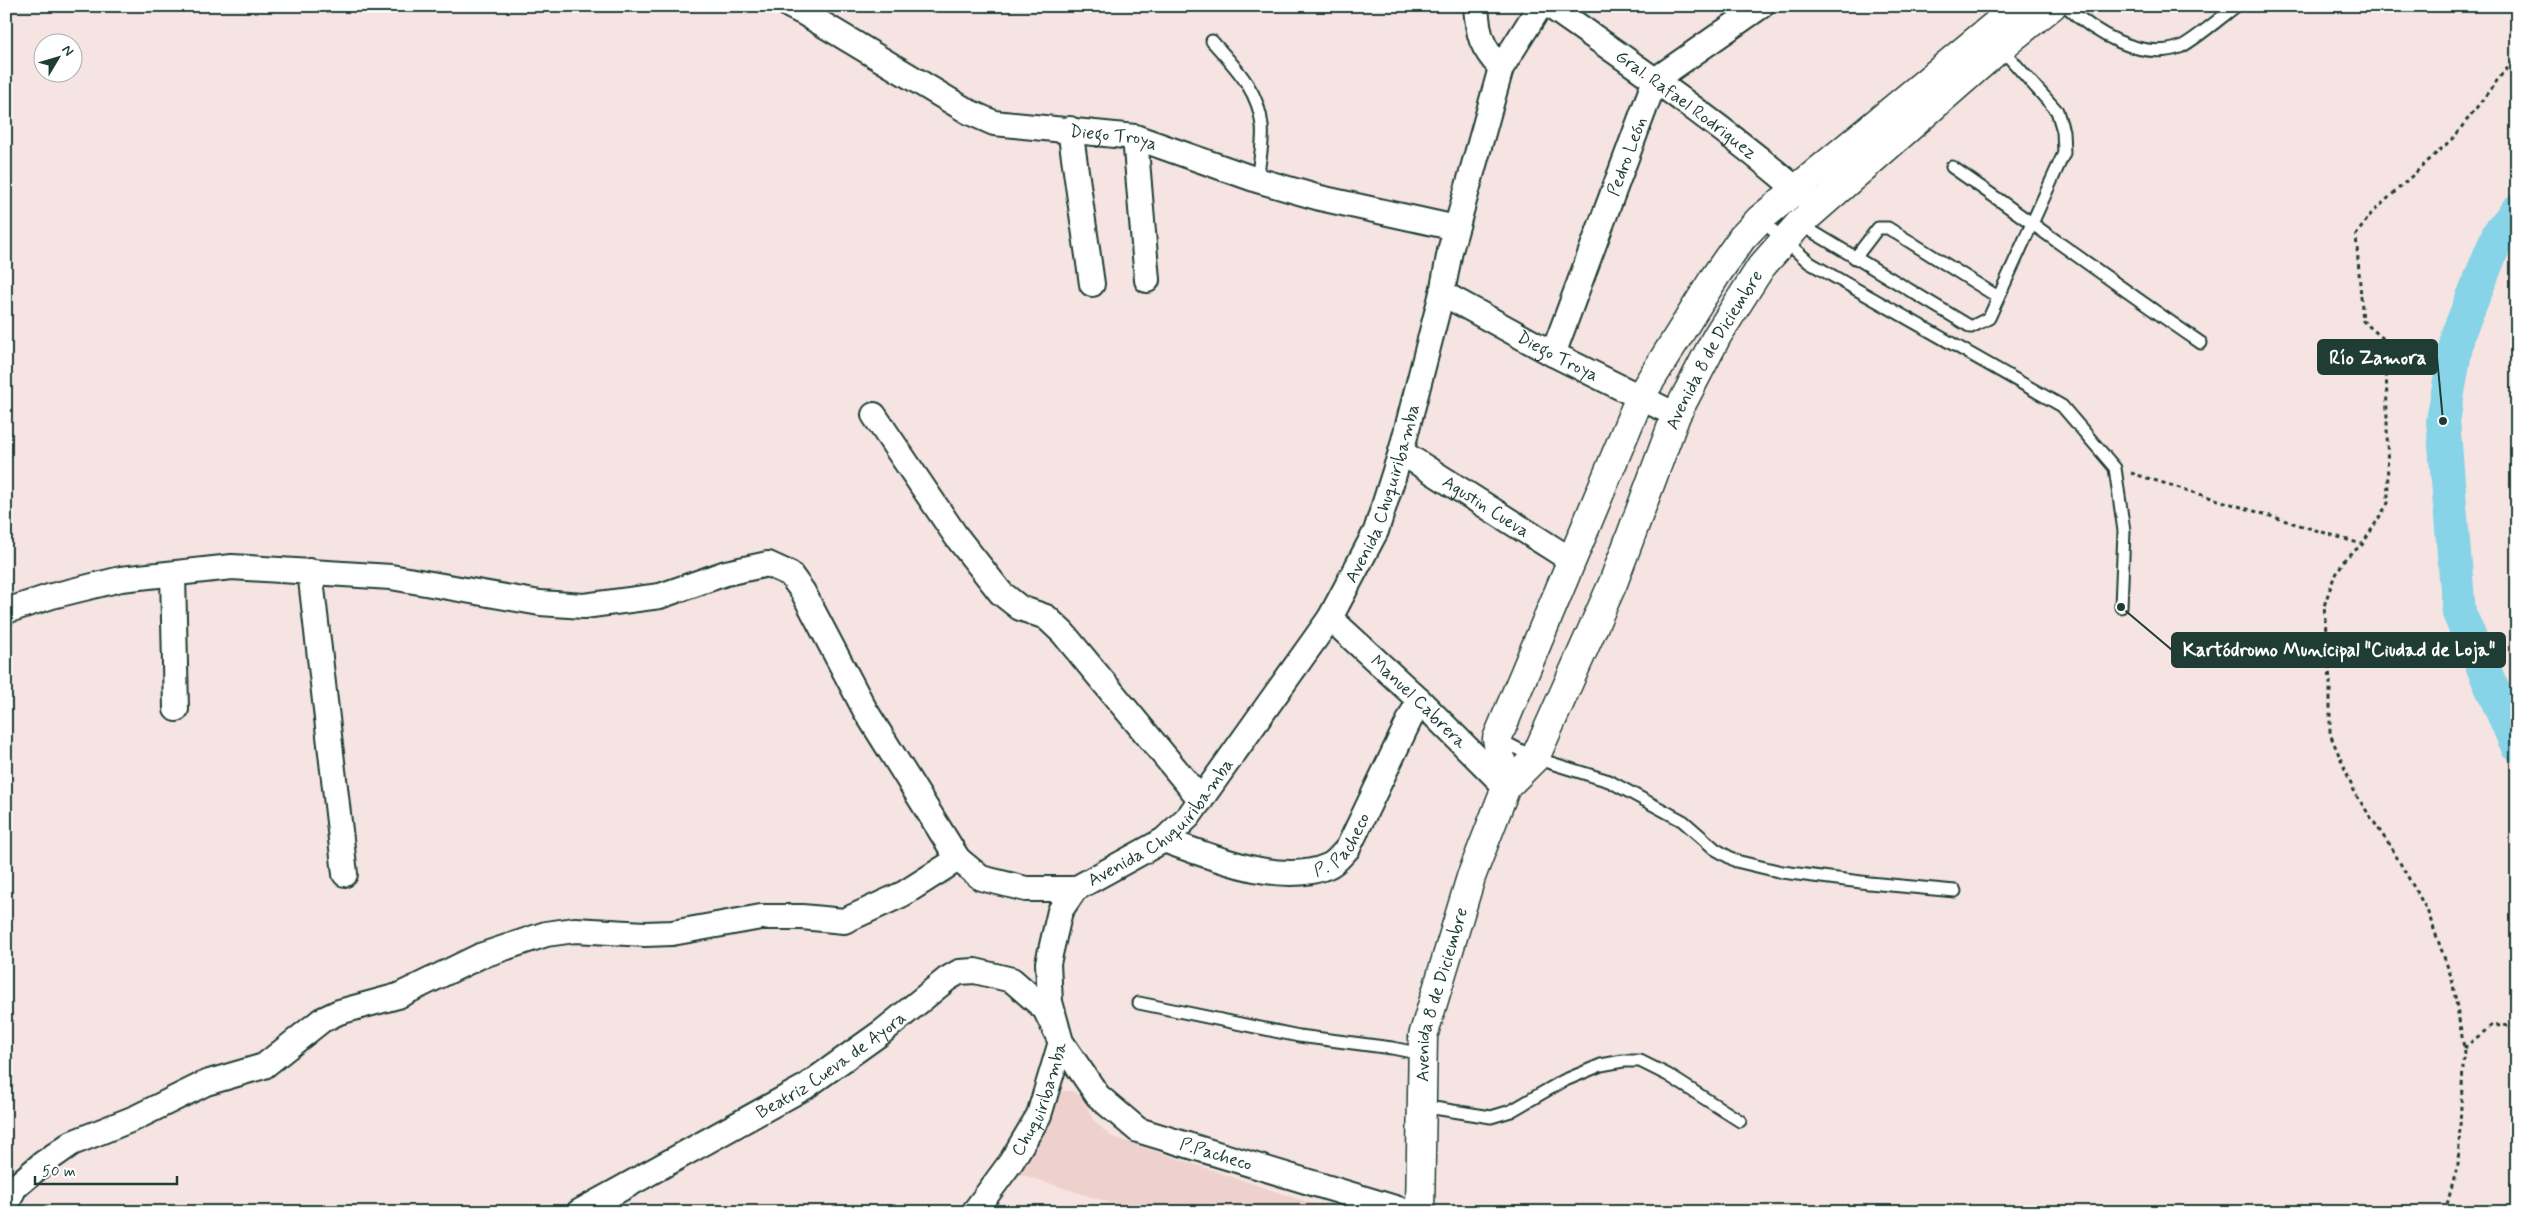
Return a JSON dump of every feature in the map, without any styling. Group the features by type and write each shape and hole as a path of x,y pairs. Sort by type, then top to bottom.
{"main road":[{"name":"Avenida 8 de Diciembre","path":"1420,1212 1423,1036 1468,886 1506,787 1535,758 1612,583 1676,415 1717,336 1762,267 1800,224 1995,39 2018,6"},
{"name":"Avenida 8 de Diciembre","path":"1497,739 1640,397 1716,275 1742,238 1777,204 1995,39 2052,7"},
{"path":"1497,739 1506,787"}],"street":[{"name":"Diego Troya","path":"790,6 969,112 994,124 1070,129 1135,137 1257,180 1320,198 1456,228"},
{"path":"1476,6 1478,33 1486,52 1501,68"},
{"name":"Avenida Chuquiribamba","path":"1075,889 1164,840 1189,816 1330,618 1376,531 1401,452 1442,293 1456,228 1501,68 1540,6"},
{"name":"Gral. Rafael Rodriguez","path":"1550,6 1655,80 1777,204 1800,224"},
{"path":"1655,80 1761,6"},
{"name":"Pedro León","path":"1553,354 1655,80"},
{"path":"1070,129 1092,284"},
{"path":"1135,137 1147,280"},
{"name":"Diego Troya","path":"1442,293 1553,354 1676,415"},
{"path":"874,415 956,536 1001,593 1020,608 1046,617 1063,633 1202,800"},
{"name":"Agustin Cueva","path":"1401,452 1571,560"},
{"path":"6,612 52,596 121,579 173,575 232,567 391,577 540,603 584,606 660,596 726,573 768,564 790,574 803,592 865,710 958,860 981,878 1026,889 1075,889"},
{"path":"310,571 345,874"},
{"path":"173,575 176,709"},
{"name":"Manuel Cabrera","path":"1330,618 1419,700 1506,787"},
{"name":"P. Pacheco","path":"1164,840 1210,856 1286,874 1308,872 1330,866 1348,848 1419,700"},
{"path":"6,1207 14,1188 42,1164 72,1143 142,1115 206,1083 264,1066 322,1020 339,1012 398,996 480,956 546,934 574,930 645,934 672,933 761,918 802,917 844,921 903,894 958,860"},
{"name":"Chuquiribamba","path":"974,1212 1011,1162 1039,1115 1062,1042 1050,1002 1048,963 1060,911 1075,889"},
{"name":"Beatriz Cueva de Ayora","path":"579,1212 805,1087 959,972 975,971 1012,980 1045,1009 1062,1042"},
{"name":"P.Pacheco","path":"1062,1042 1098,1096 1138,1130 1408,1212"}],"lane":[{"path":"2052,7 2078,18 2124,44 2152,50 2181,47 2236,6"},
{"path":"1777,204 1800,224 1971,327 1988,318 2064,153 2063,131 2057,111 1995,39"},
{"path":"1212,41 1245,78 1256,101 1263,126 1257,180"},
{"path":"1952,167 2032,222 2103,276 2202,343"},
{"path":"1800,224 1810,263 2062,406 2115,468 2124,531 2121,607"},
{"path":"1855,258 1878,228 1888,228 1998,298"},
{"path":"1497,739 1535,758 1609,781 1683,821 1715,850 1736,861 1782,872 1955,891"},
{"path":"1140,1003 1299,1036 1392,1048 1422,1054"},
{"path":"1421,1106 1491,1117 1511,1111 1563,1081 1601,1065 1623,1061 1640,1061 1668,1075 1740,1121"}],"path":[{"path":"2445,1212 2458,1164 2464,1048 2452,979 2427,910 2392,849 2356,795 2330,734 2330,681 2324,606 2333,580 2346,557 2362,544 2388,503 2386,341 2363,321 2356,235 2371,214 2454,137 2502,74 2517,58"},
{"path":"2115,468 2362,544"},
{"path":"2464,1048 2491,1026 2517,1025"}],"shaded area":[{"path":"1062,1091 1073,1091 1083,1098 1093,1120 1110,1136 1337,1212 1139,1212 1020,1174 1050,1109"}],"waterway":[{"path":"2517,211 2499,233 2458,334 2443,421 2459,613 2517,745"}],"place":[{"name":"Río Zamora","path":"2443,421"},
{"name":"Kartódromo Municipal \"Ciudad de Loja\"","path":"2121,607"}]}
